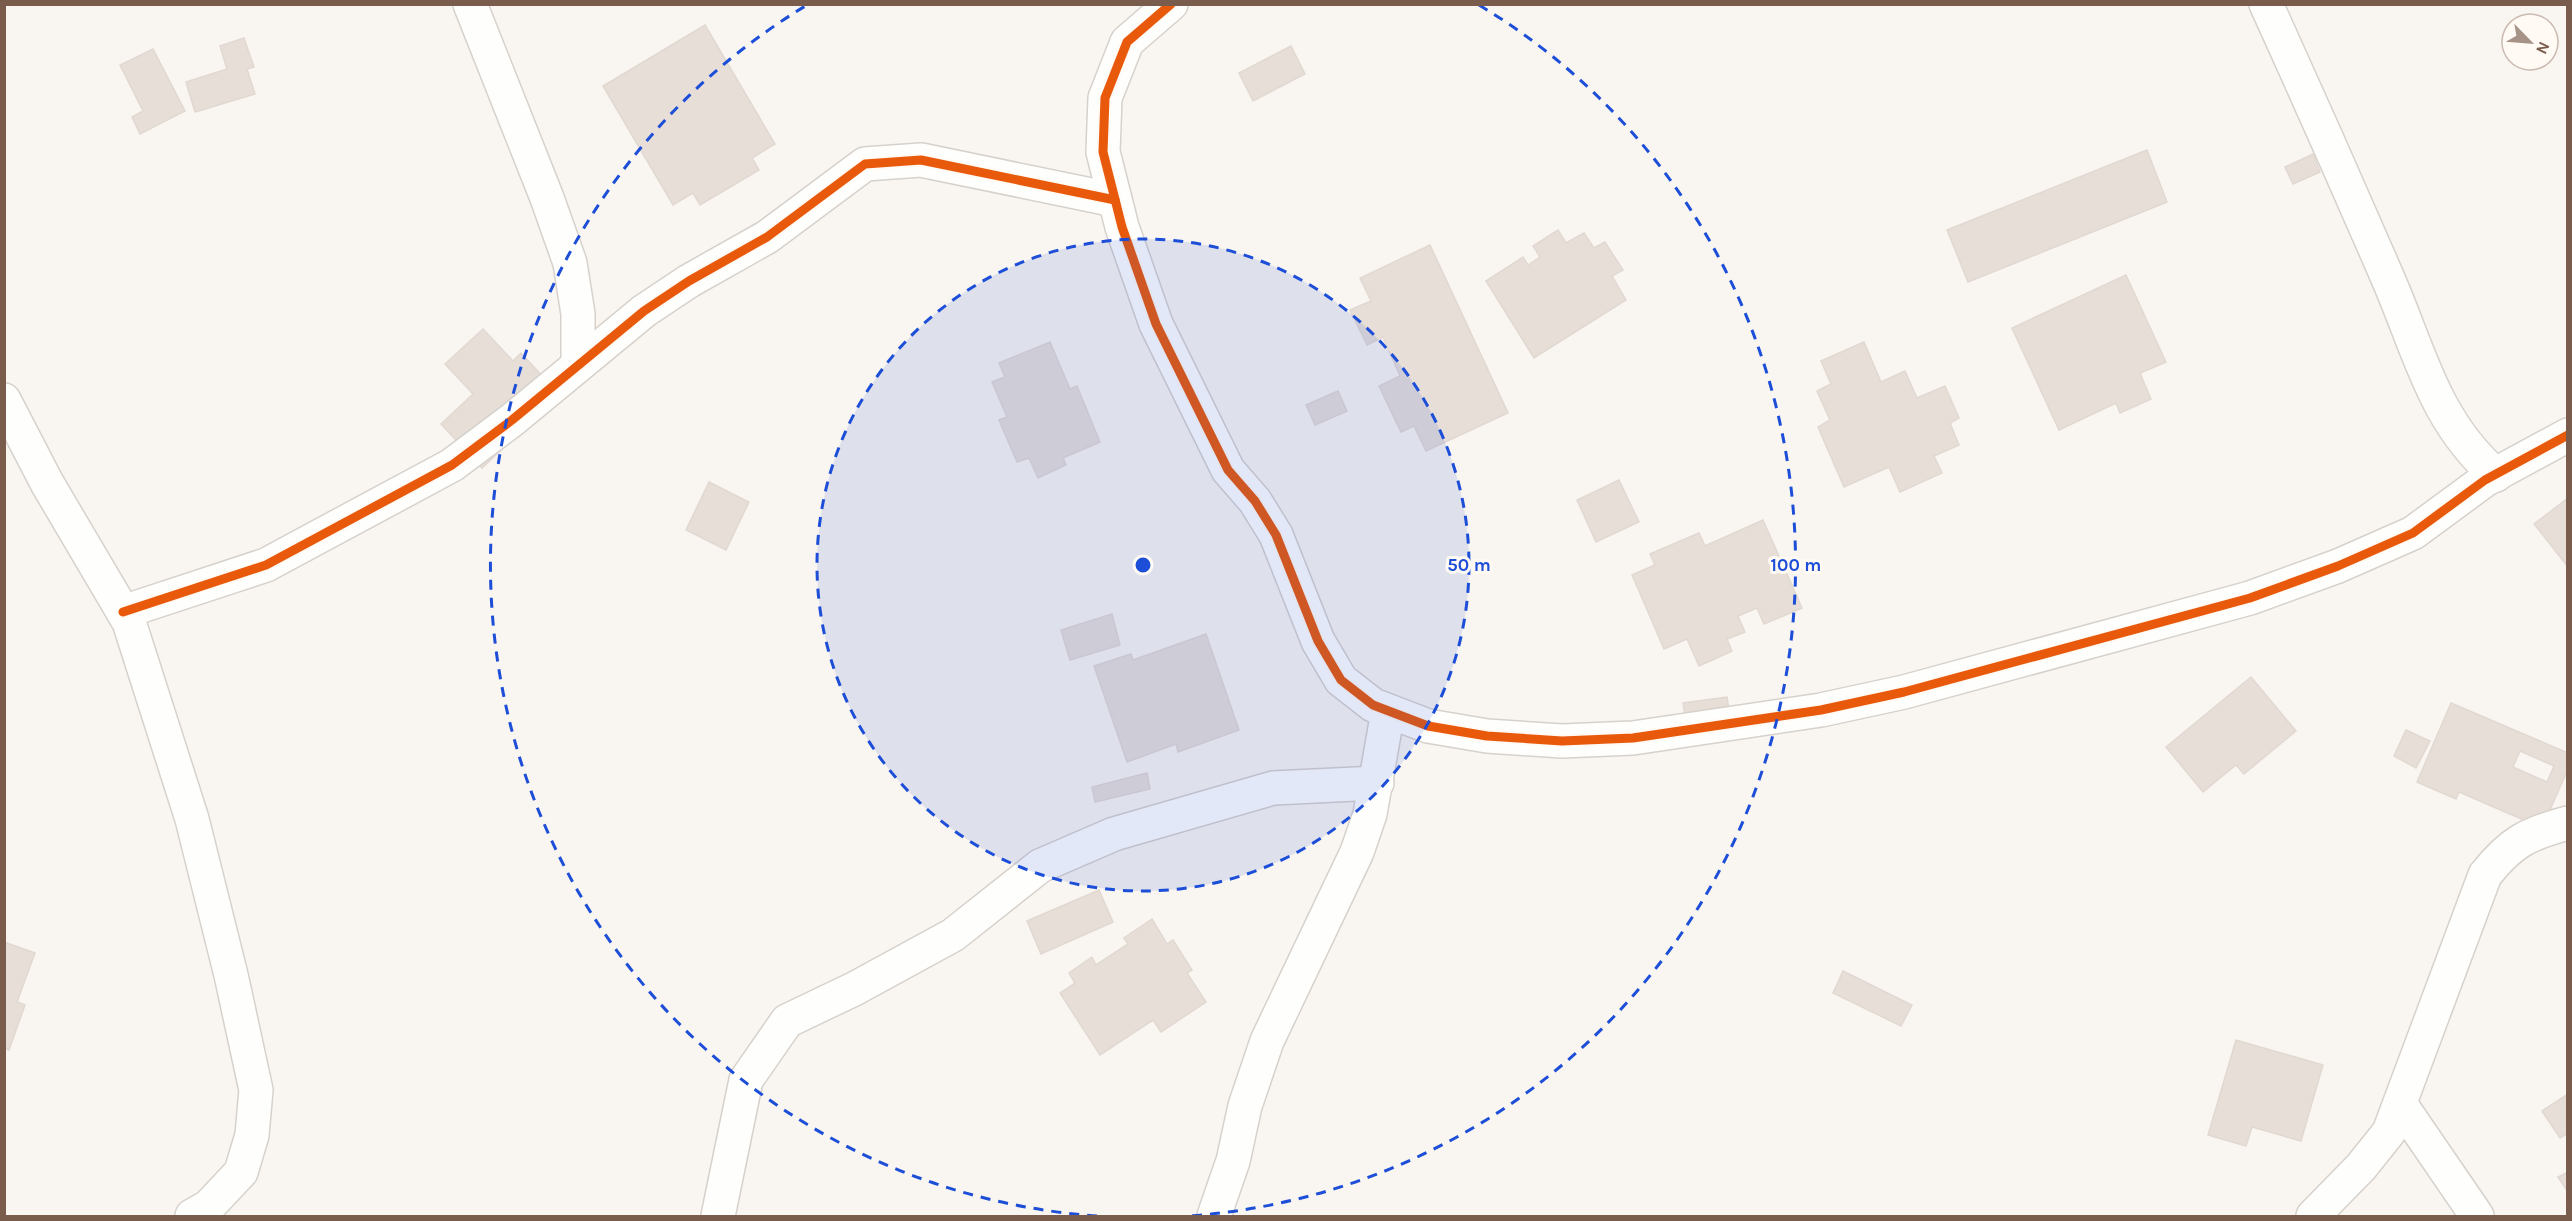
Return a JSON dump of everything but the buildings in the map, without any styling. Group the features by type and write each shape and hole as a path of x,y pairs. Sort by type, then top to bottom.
{"street":[{"path":"470,4 547,198 570,263 578,314 578,363"},
{"path":"1171,4 1127,42 1105,98 1103,152 1122,227 1156,324 1228,470 1254,501 1276,535 1318,640 1341,680 1373,705 1440,728 1487,736 1562,741 1633,738 1821,710 1949,680 2250,598 2338,566 2413,533 2496,475 2568,435"},
{"path":"2266,4 2390,282 2414,350 2433,390 2457,434 2496,475"},
{"path":"123,612 266,565 452,465 512,420 644,310 688,281 767,237 865,164 921,160 1115,200"},
{"path":"4,400 47,483 129,622 192,819 231,975 256,1090 252,1135 241,1172 208,1207 192,1216"},
{"path":"1214,1216 1233,1161 1245,1106 1267,1041 1357,852 1370,814 1377,783 1388,711"},
{"path":"718,1216 746,1080 787,1021 953,935 1040,866 1114,834 1273,788 1377,783"},
{"path":"2313,1216 2378,1147 2389,1132 2401,1105 2423,1035 2485,875 2504,851 2514,844 2534,832 2568,823"},
{"path":"2401,1105 2477,1216"}],"cycle path":[{"path":"1171,4 1127,42 1105,98 1103,152 1122,227 1156,324 1228,470 1255,501 1276,535 1318,641 1341,680 1373,705 1428,726 1487,736 1562,741 1633,738 1821,710 1904,692 2250,598 2338,566 2413,533 2485,480 2568,435"},
{"path":"123,612 266,565 452,465 512,420 644,311 689,281 767,237 865,164 921,160 1115,200"}]}
